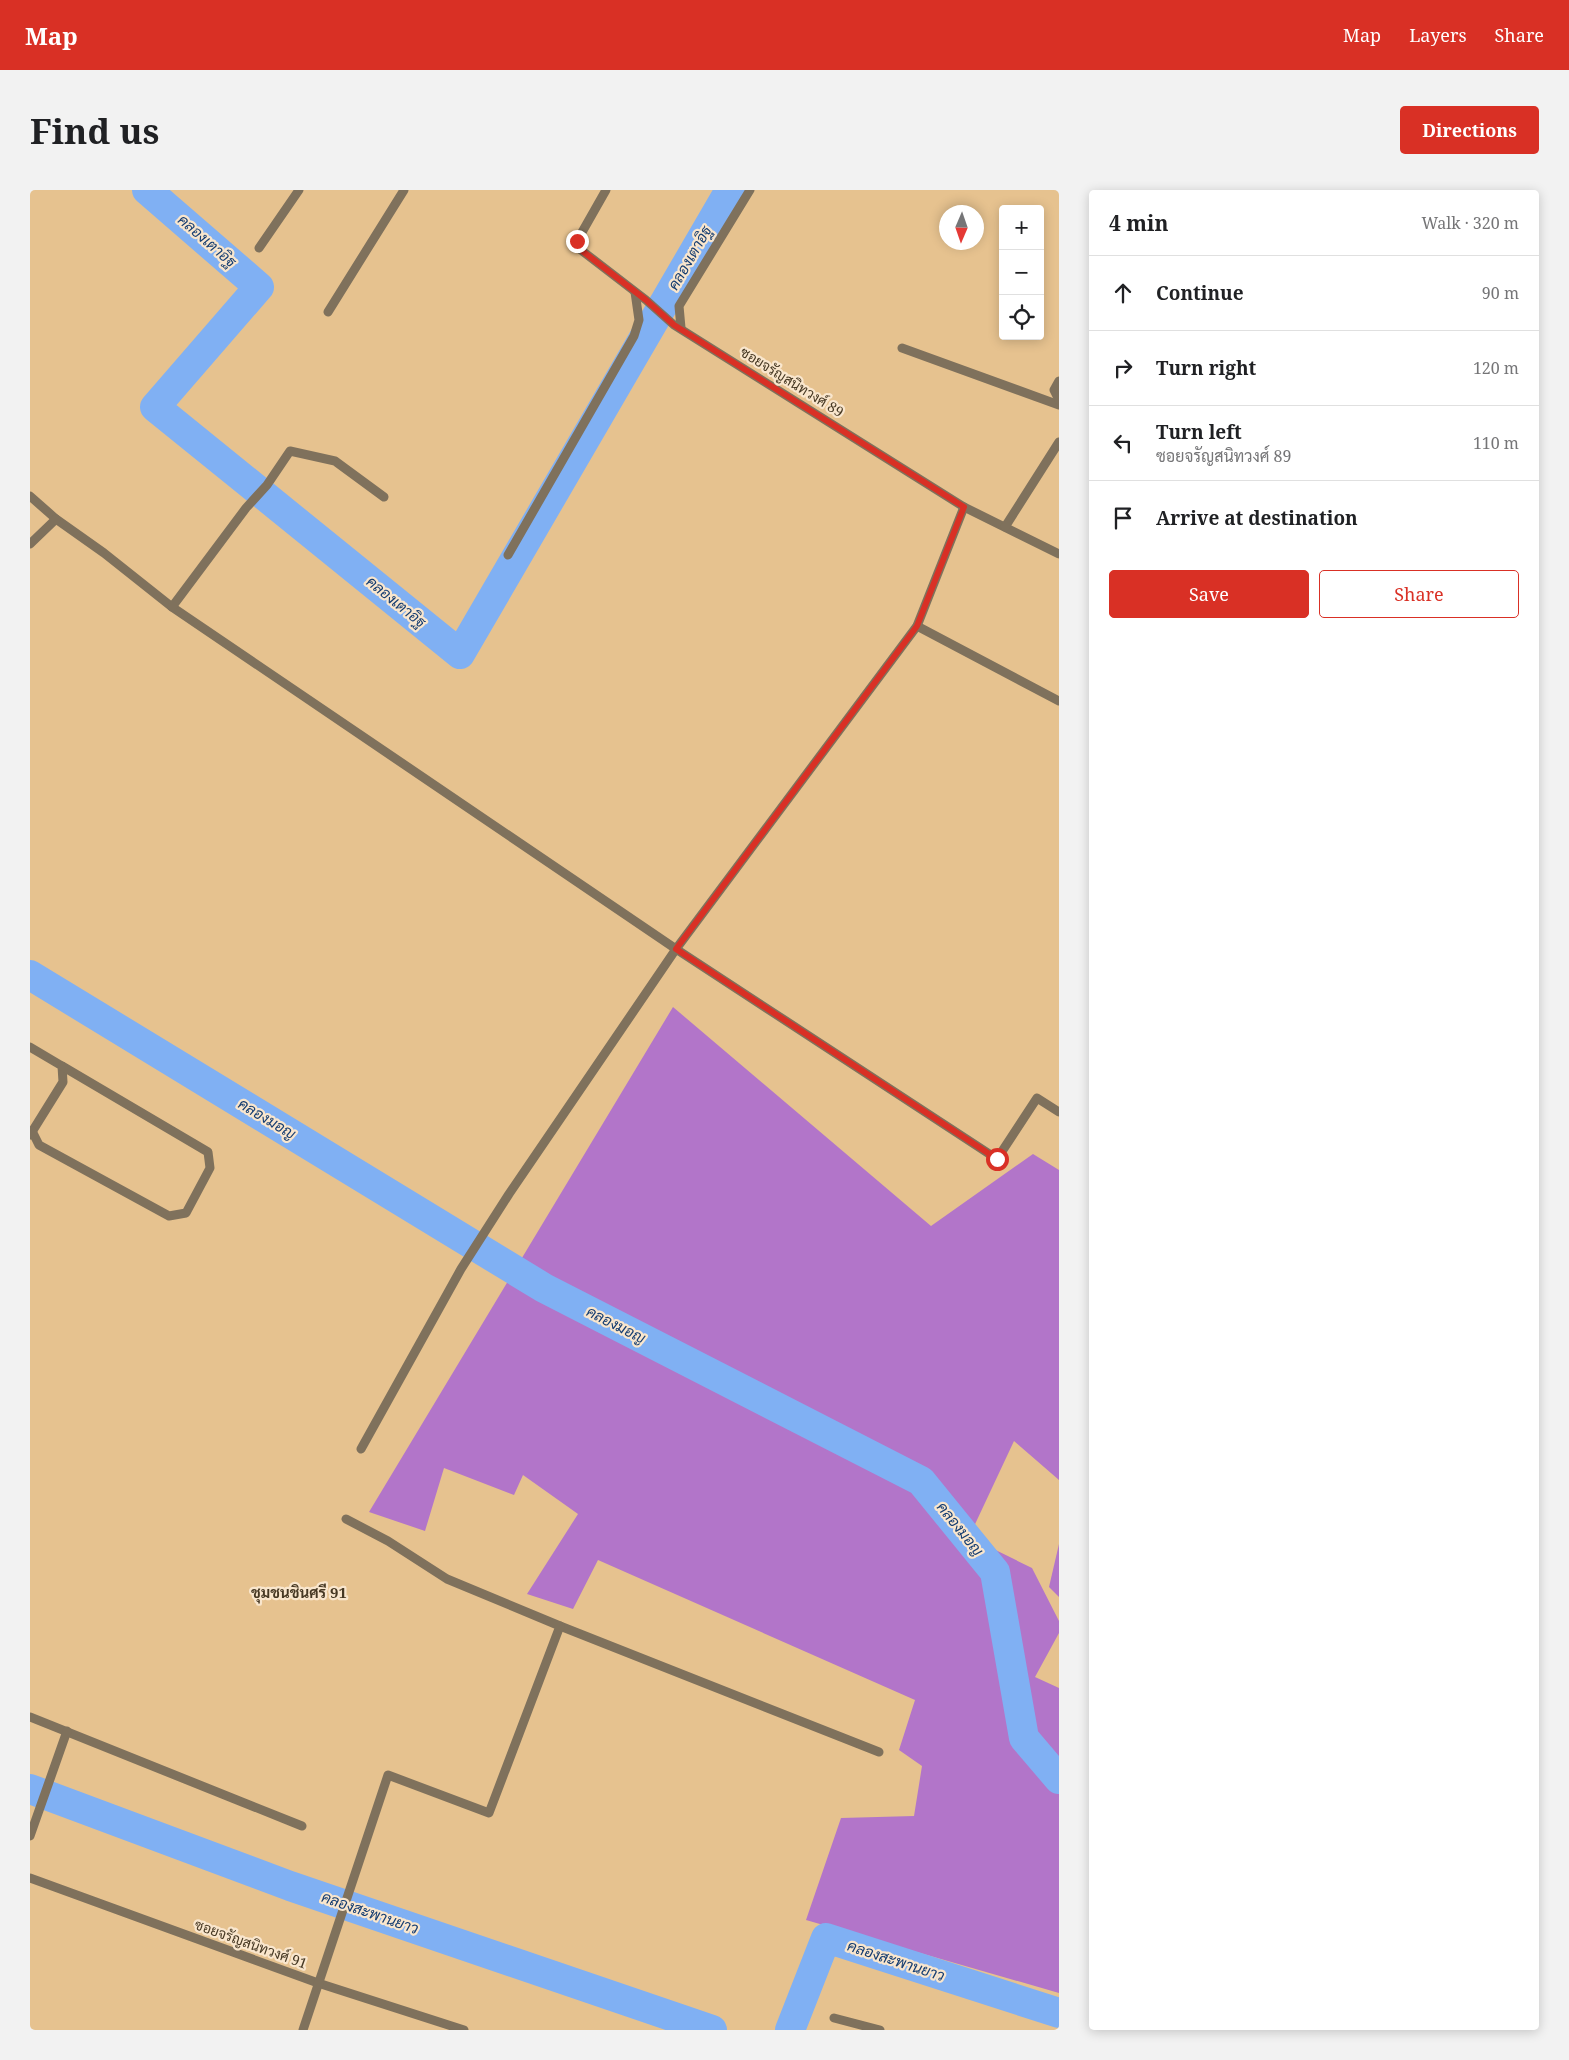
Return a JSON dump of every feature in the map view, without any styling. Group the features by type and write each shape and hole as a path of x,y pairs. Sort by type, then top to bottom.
{"street":[{"path":"259,248 299,190"},
{"path":"328,312 404,190"},
{"name":"ซอยจรัญสนิทวงศ์ 89","path":"606,190 577,241 581,250 677,326 964,507 1059,554"},
{"path":"677,326 680,306 750,190"},
{"path":"508,555 634,336 639,320 635,292"},
{"path":"902,348 1059,405"},
{"path":"1059,381 1054,390 1059,400"},
{"path":"1005,527 1059,442"},
{"path":"172,607 246,508 267,485 290,451 335,461 384,497"},
{"path":"30,496 56,519 104,553 172,607 676,949 997,1159 1037,1098 1059,1112"},
{"path":"361,1449 461,1269 509,1194 676,949 917,626 964,507"},
{"path":"30,544 56,519"},
{"path":"917,626 1059,701"},
{"path":"30,1047 208,1152 210,1168 186,1212 169,1216 38,1144 31,1133 63,1082 62,1066"},
{"path":"346,1519 388,1541 447,1579 560,1626 879,1752"},
{"path":"303,2030 388,1775 489,1813 560,1626"},
{"path":"30,1717 67,1734 302,1826"},
{"path":"30,1836 67,1734"},
{"name":"ซอยจรัญสนิทวงศ์ 91","path":"30,1878 318,1983 464,2030"},
{"path":"834,2018 880,2030"}],"shaded area":[{"path":"673,1007 931,1226 1033,1154 1059,1170 1059,1480 1014,1441 969,1537 1032,1568 1059,1621 1059,1633 1035,1677 1059,1688 1059,1993 806,1920 841,1818 914,1816 922,1766 899,1750 915,1700 598,1560 573,1609 527,1594 578,1514 523,1475 514,1495 444,1468 425,1531 369,1512"},
{"path":"1059,1544 1059,1597 1049,1587"}],"waterway":[{"name":"คลองเตาอิฐ","path":"147,190 259,287 155,407 460,654 730,190"},
{"name":"คลองมอญ","path":"30,975 544,1288 921,1481 995,1572 1024,1738 1059,1779"},
{"name":"คลองสะพานยาว","path":"30,1789 290,1886 712,2030"},
{"name":"คลองสะพานยาว","path":"790,2030 826,1938 1059,2013"}],"district":[{"name":"ชุมชนชินศรี 91","path":"299,1593"}],"route":[{"path":"577,241 581,250 646,300 674,325 964,507 917,626 676,949 997,1159"}]}
